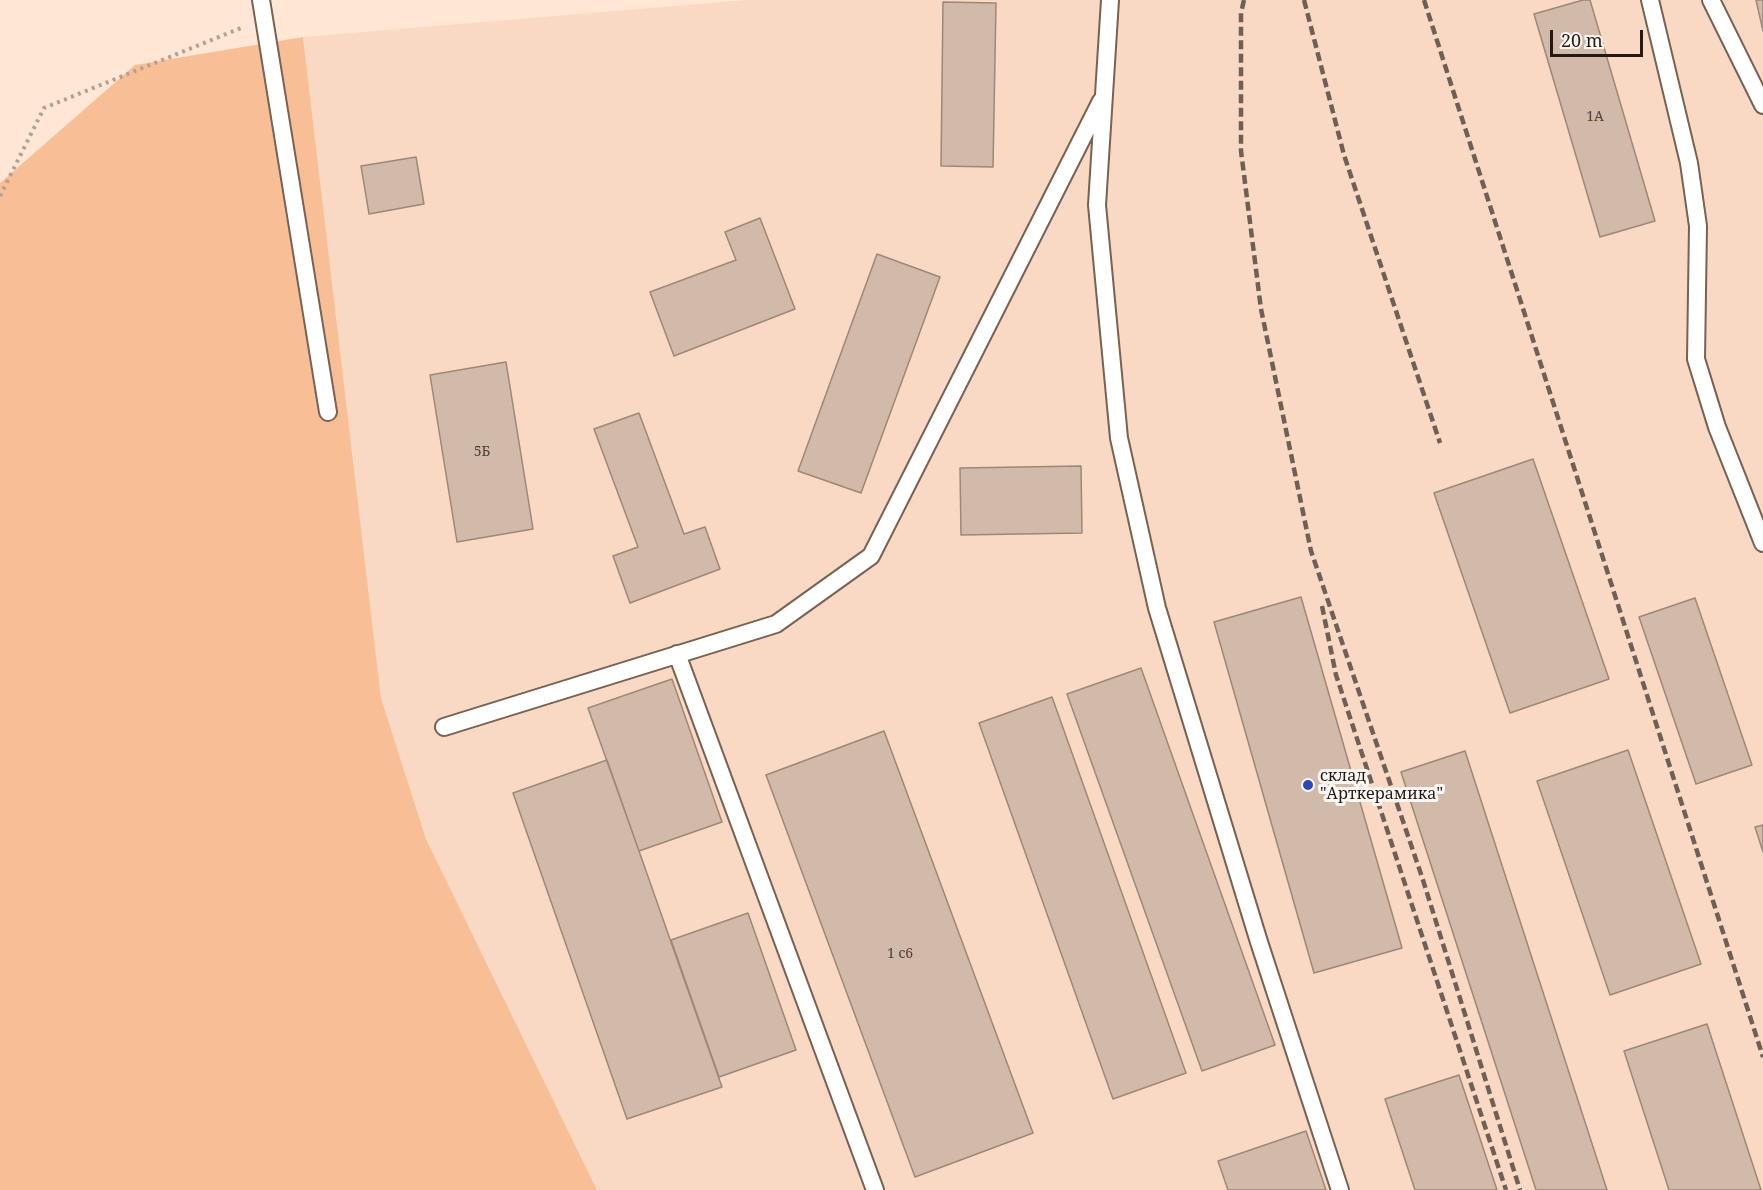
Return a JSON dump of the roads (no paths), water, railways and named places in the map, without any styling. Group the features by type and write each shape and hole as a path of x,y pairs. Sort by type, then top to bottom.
{"lane":[{"path":"261,0 328,412"},
{"path":"1110,0 1097,205 1119,438 1160,619 1259,942 1340,1190"},
{"path":"1650,0 1689,163 1698,226 1696,359 1717,427 1763,543"},
{"path":"1711,0 1758,85 1763,105"},
{"path":"444,727 776,624 871,556 1104,95"},
{"path":"677,654 876,1190"}],"railway":[{"path":"1244,0 1241,13 1241,151 1261,309 1311,551 1422,877 1520,1190"},
{"path":"1304,0 1344,155 1440,443"},
{"path":"1424,0 1763,1057"},
{"path":"1322,606 1336,675 1506,1190"}],"place":[{"name":"склад \"Арткерамика\"","path":"1308,785"}]}
